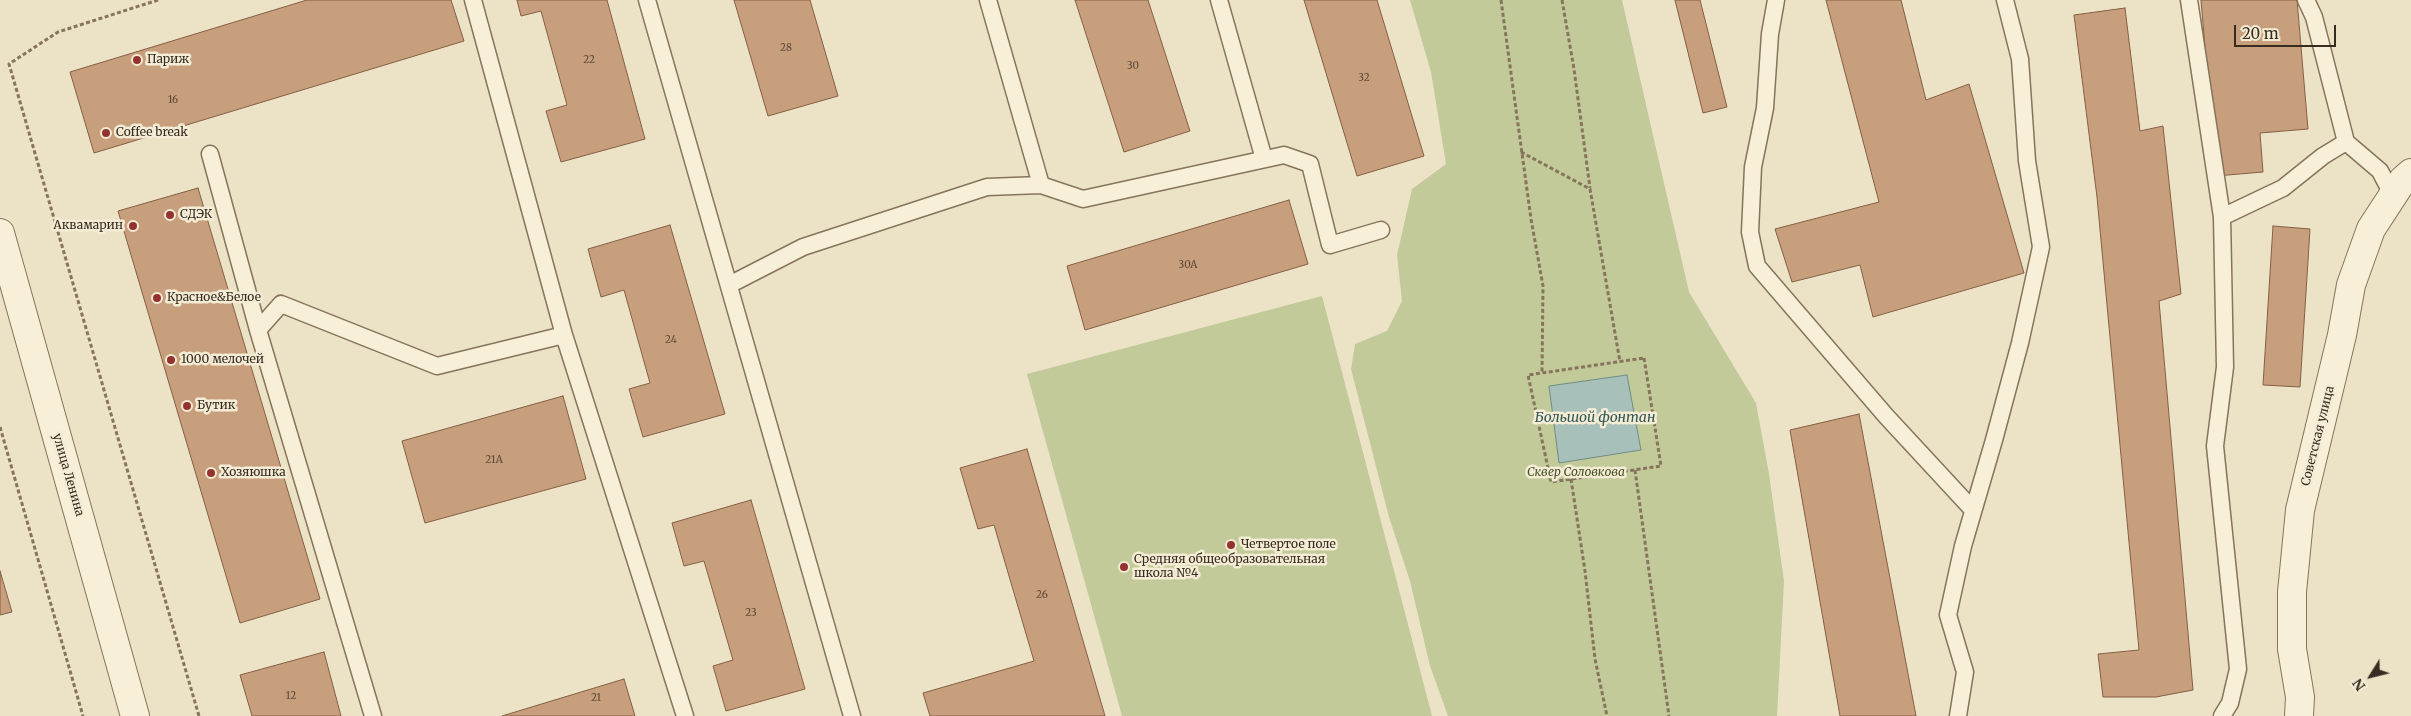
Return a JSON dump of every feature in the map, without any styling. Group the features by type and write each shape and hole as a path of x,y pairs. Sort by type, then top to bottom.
{"street":[{"name":"Советская улица","path":"2299,716 2300,697 2292,649 2292,592 2300,510 2342,335 2351,285 2371,229 2403,180 2411,173"},
{"name":"улица Ленина","path":"0,233 135,716"}],"lane":[{"path":"473,0 564,336 685,716"},
{"path":"647,0 852,716"},
{"path":"988,0 1041,185"},
{"path":"1219,0 1264,159"},
{"path":"1776,0 1770,34 1765,108 1753,167 1750,232 1757,266 1886,416 1973,510"},
{"path":"1958,716 1965,672 1948,615 1963,546 2020,343 2041,247 2027,161 2020,59 2005,0"},
{"path":"2189,0 2222,217 2225,367 2215,446 2238,669 2230,703 2222,716"},
{"path":"2306,0 2314,17 2321,51 2346,142 2380,172 2392,196"},
{"path":"2222,217 2283,188 2323,156 2346,142"},
{"path":"210,154 258,330 373,716"},
{"path":"729,285 803,247 987,187 1041,185 1083,199 1284,155 1310,164 1330,245 1381,230"},
{"path":"258,330 281,304 437,366 564,336"}],"path":[{"path":"158,0 58,32 9,64 199,716"},
{"path":"1501,0 1521,152 1543,286 1542,373"},
{"path":"1562,0 1574,69 1590,189 1620,362"},
{"path":"1521,152 1590,189"},
{"path":"1644,358 1661,466 1551,482 1528,375 1620,362 1644,358"},
{"path":"0,427 83,716"},
{"path":"1635,470 1669,716"},
{"path":"1571,479 1585,571 1595,659 1607,716"}],"green space":[{"name":"Сквер Соловкова","path":"1410,0 1622,0 1689,292 1756,403 1769,474 1784,581 1777,716 1448,716 1430,666 1410,581 1389,517 1351,369 1355,344 1387,331 1402,301 1397,255 1412,189 1446,164 1431,72"},
{"name":"Четвертое поле","path":"1322,296 1432,716 1122,716 1027,374"}],"water":[{"name":"Большой фонтан","path":"1627,375 1641,450 1559,463 1549,386"}],"building":[{"path":"307,0 451,0 464,41 94,153 70,72"},
{"path":"517,0 607,0 645,139 561,162 546,111 567,105 541,11 521,16"},
{"path":"734,0 810,0 838,96 768,116"},
{"path":"1075,0 1148,0 1190,131 1124,152"},
{"path":"1304,0 1377,0 1424,156 1357,176"},
{"path":"1675,0 1700,0 1727,107 1703,113"},
{"path":"1826,0 1901,0 1926,100 1969,84 2024,273 1873,317 1860,265 1792,282 1775,229 1879,202"},
{"path":"2201,0 2297,0 2308,129 2260,133 2263,172 2216,176"},
{"path":"2125,8 2140,131 2163,126 2181,294 2159,301 2193,690 2156,697 2103,697 2098,654 2139,650 2097,197 2074,15"},
{"path":"198,188 320,599 240,623 118,211"},
{"path":"1289,200 1308,264 1085,330 1067,266"},
{"path":"670,225 725,414 643,437 629,389 650,383 624,290 601,297 588,249"},
{"path":"2273,226 2310,229 2300,387 2263,385"},
{"path":"563,396 586,479 425,523 402,441"},
{"path":"1859,414 1916,716 1840,716 1790,430"},
{"path":"1027,449 1105,716 930,716 923,693 1034,661 994,525 978,529 960,468"},
{"path":"751,500 805,689 726,711 713,666 733,660 704,561 684,566 672,523"},
{"path":"0,571 12,612 0,615"},
{"path":"324,652 341,716 252,716 240,675"},
{"path":"624,679 635,716 502,716"}],"place":[{"name":"Париж","path":"137,60"},
{"name":"Coffee break","path":"106,133"},
{"name":"СДЭК","path":"170,215"},
{"name":"Аквамарин","path":"133,226"},
{"name":"Красное&Белое","path":"157,298"},
{"name":"1000 мелочей","path":"171,360"},
{"name":"Бутик","path":"187,406"},
{"name":"Хозяюшка","path":"211,473"},
{"name":"Четвертое поле","path":"1231,545"},
{"name":"Средняя общеобразовательная школа №4","path":"1124,567"}]}
